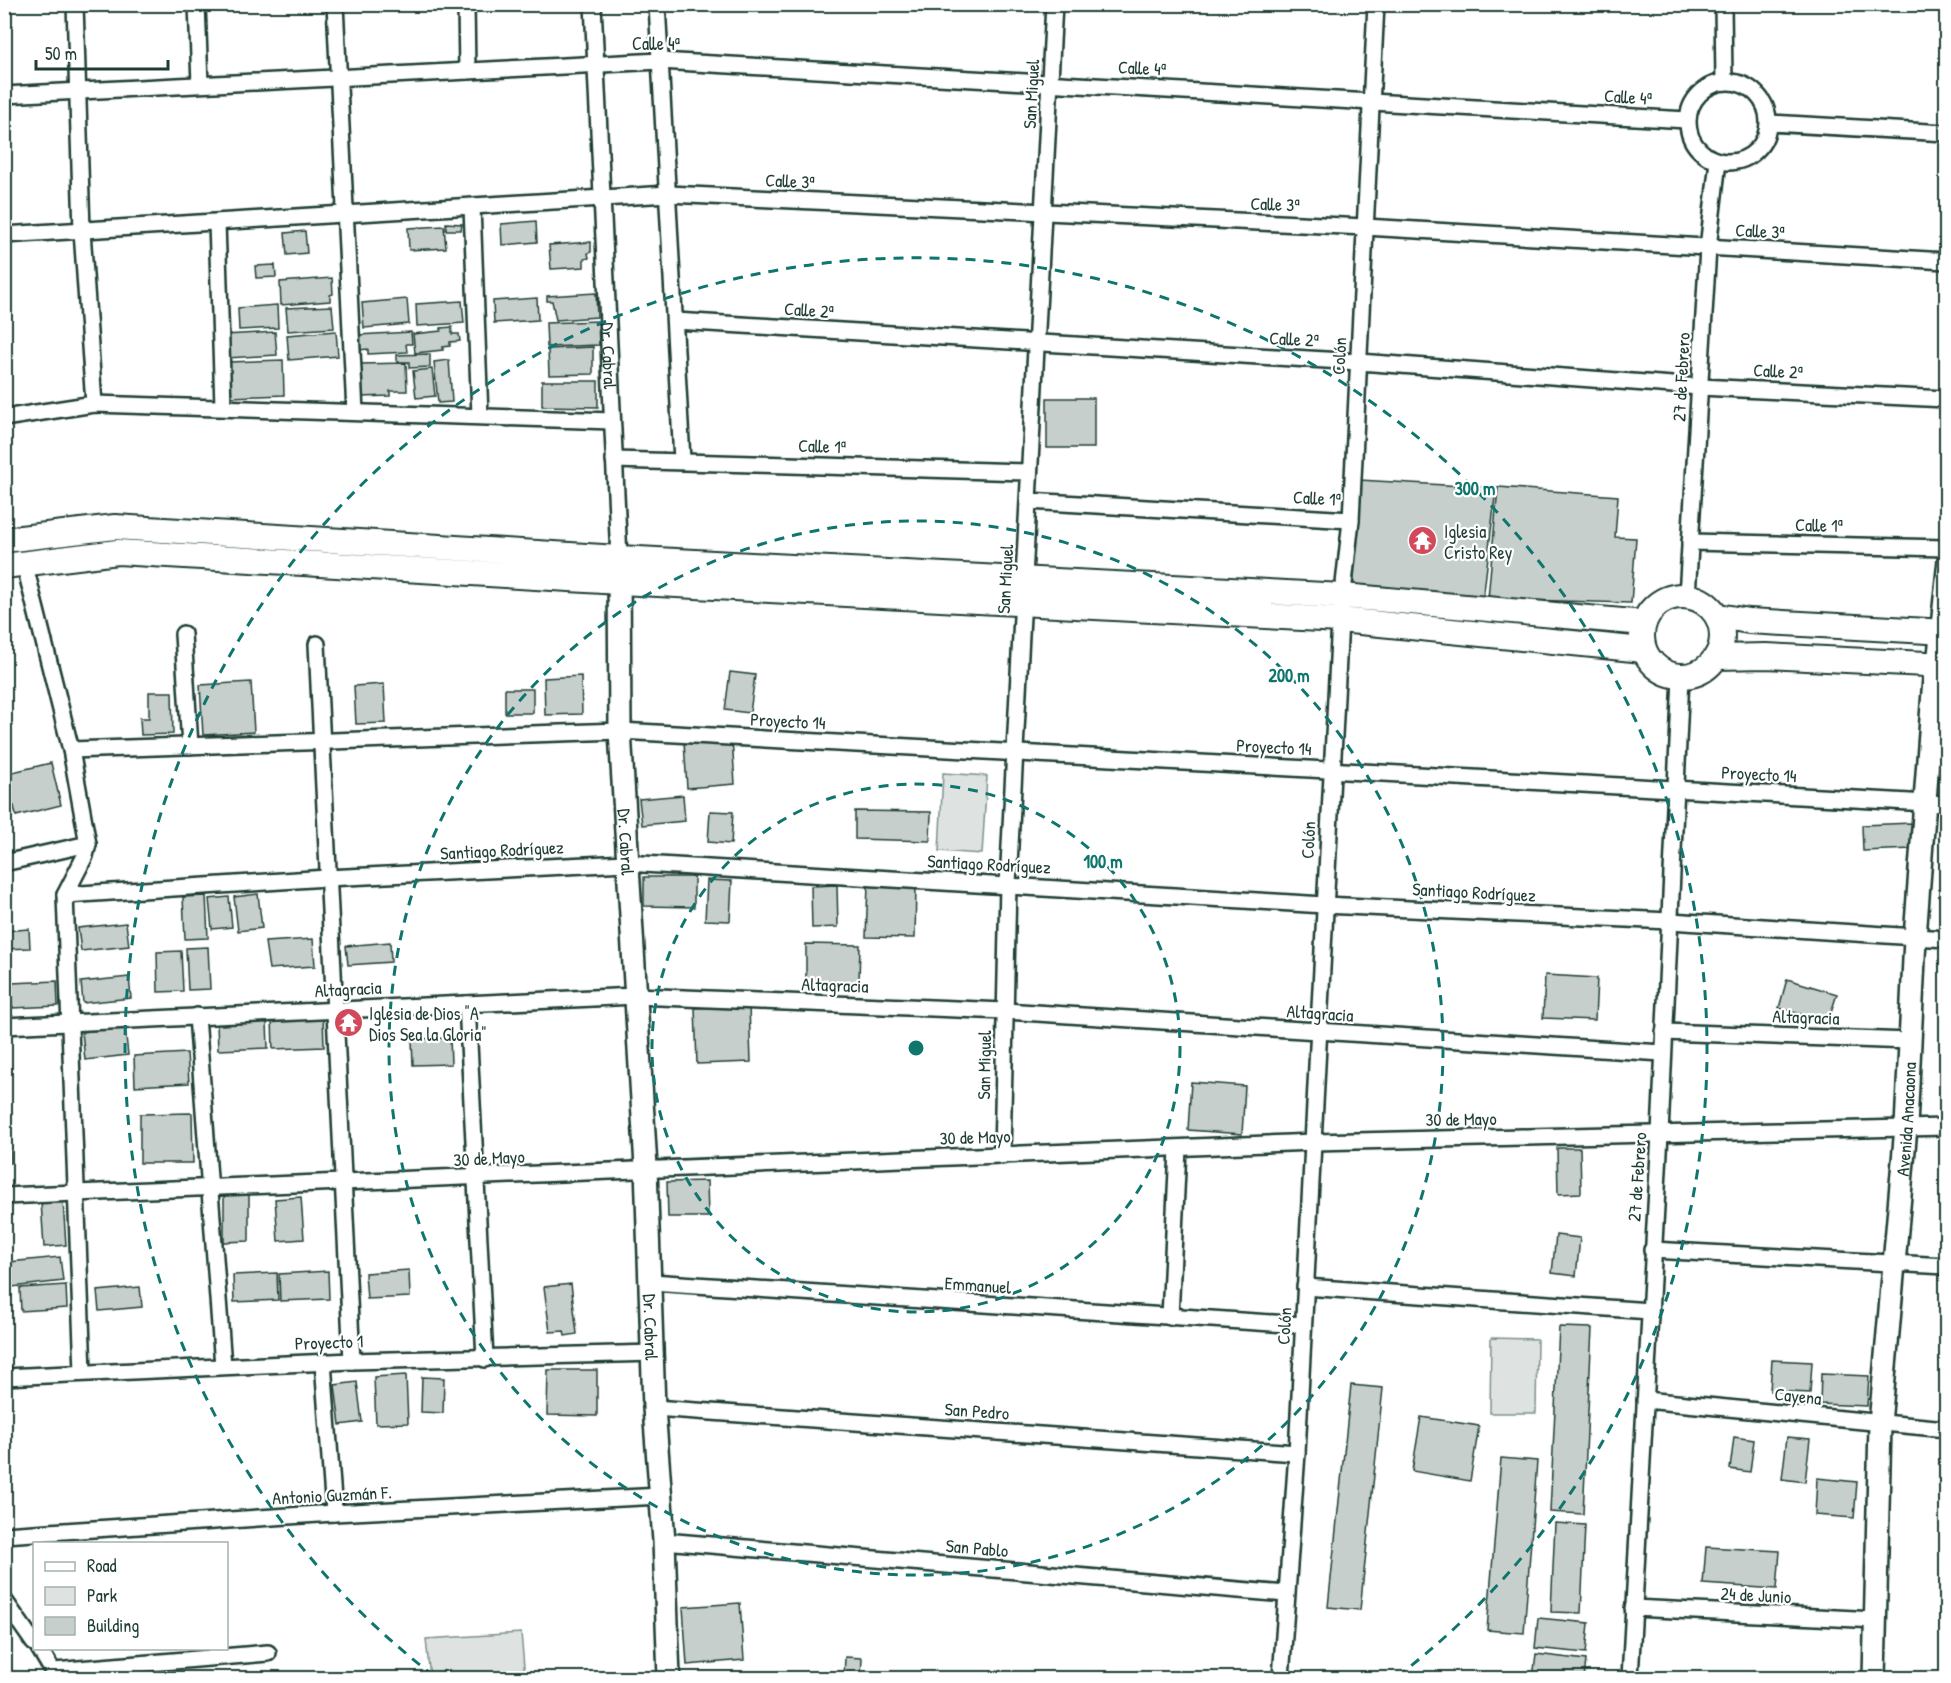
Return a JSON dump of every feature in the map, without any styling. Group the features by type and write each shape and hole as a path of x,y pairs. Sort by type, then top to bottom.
{"main road":[{"path":"4,540 115,527 619,558 1340,620 1643,650"},
{"path":"14,564 118,552 620,582 1024,592 1343,596 1644,622"},
{"path":"1687,596 1705,602 1718,616 1723,630 1722,644 1717,657 1702,672 1681,677 1665,673 1652,664 1643,650 1641,636 1644,622 1653,607 1669,598 1687,596"},
{"path":"1718,616 1749,621 1942,632"},
{"path":"1717,657 1766,656 1941,664"}],"street":[{"path":"75,4 82,231 94,404"},
{"path":"197,4 200,84"},
{"path":"335,4 356,411"},
{"path":"466,4 467,71"},
{"name":"Dr. Cabral","path":"593,4 620,582 620,731 626,863 646,1167 655,1353 654,1408 664,1541 669,1678"},
{"path":"657,4 682,460"},
{"name":"San Miguel","path":"1002,1156 1008,884 1045,214 1054,4"},
{"name":"Colón","path":"1281,1678 1297,1453 1340,620 1351,520 1376,4"},
{"path":"1723,4 1724,82"},
{"name":"Calle 4ª","path":"4,95 660,60 1688,120"},
{"path":"1724,82 1741,83 1756,92 1766,106 1769,123 1764,140 1753,154 1736,161 1718,161 1706,155 1696,146 1689,134 1688,120 1691,106 1699,94 1710,86 1724,82"},
{"path":"1769,123 1947,133"},
{"name":"27 de Febrero","path":"1687,596 1708,248 1718,161"},
{"name":"Calle 3ª","path":"4,235 602,200 668,194 1045,214 1365,227 1947,261"},
{"path":"472,207 480,416"},
{"path":"217,223 223,406"},
{"name":"Calle 2ª","path":"675,321 1036,345 1359,362 1700,387 1947,399"},
{"path":"4,418 94,404 223,406 612,421"},
{"name":"Calle 1ª","path":"614,460 682,460 1029,472"},
{"name":"Calle 1ª","path":"1028,501 1351,520"},
{"name":"Calle 1ª","path":"1690,542 1947,548"},
{"name":"Avenida Anacaona","path":"1874,1678 1881,1424 1892,1264 1906,1127 1915,938 1925,803 1941,664 1947,560"},
{"path":"14,564 71,750 88,844 86,856 65,895 83,1372"},
{"path":"183,634 190,746"},
{"path":"317,644 352,1361"},
{"name":"27 de Febrero","path":"1630,1678 1660,1134 1681,677"},
{"name":"Proyecto 14","path":"71,750 620,731 1947,804"},
{"path":"4,862 88,844"},
{"name":"Santiago Rodríguez","path":"65,895 327,878 626,863 1324,904 1670,921 1947,939"},
{"name":"Altagracia","path":"4,1026 634,996 1005,1011 1319,1033 1663,1053"},
{"path":"467,1004 485,1359"},
{"path":"196,1016 223,1366"},
{"name":"Altagracia","path":"1664,1032 1910,1041"},
{"name":"30 de Mayo","path":"4,1196 343,1184 646,1167 1002,1156 1314,1142 1947,1127"},
{"path":"1170,1317 1178,1149"},
{"path":"1652,1250 1947,1266"},
{"name":"Emmanuel","path":"651,1282 1303,1325"},
{"path":"1305,1287 1650,1311"},
{"name":"Proyecto 1","path":"4,1377 323,1362 655,1353"},
{"path":"323,1362 334,1513"},
{"name":"Cayena","path":"1645,1400 1947,1429"},
{"name":"San Pedro","path":"654,1408 1297,1453"},
{"name":"Antonio Guzmán F.","path":"4,1535 334,1513 661,1496"},
{"name":"San Pablo","path":"664,1541 1286,1594"},
{"path":"4,1600 33,1642"},
{"name":"24 de Junio","path":"1634,1608 1876,1620"},
{"path":"40,1650 56,1675 268,1653"}],"green space":[{"path":"943,773 987,776 982,854 939,851"},
{"path":"1491,1338 1537,1339 1536,1413 1490,1413"},
{"path":"521,1633 525,1678 430,1678 426,1639"}],"building":[{"path":"536,221 537,242 502,245 501,224"},
{"path":"446,223 462,224 461,230 446,230"},
{"path":"444,226 446,248 409,250 408,228"},
{"path":"305,231 307,253 287,255 285,233"},
{"path":"591,242 591,252 588,253 589,258 584,259 584,267 551,269 549,245"},
{"path":"275,265 276,277 256,278 255,266"},
{"path":"332,278 333,294 330,295 330,301 281,305 280,282"},
{"path":"596,293 597,317 556,320 552,301 547,301 547,296"},
{"path":"537,298 538,320 494,323 493,301"},
{"path":"407,299 409,324 364,328 362,303"},
{"path":"462,301 464,323 417,326 416,304"},
{"path":"277,305 278,328 239,330 238,308"},
{"path":"332,306 334,328 288,331 286,308"},
{"path":"598,321 599,345 547,347 546,323"},
{"path":"452,327 452,334 459,334 460,341 450,342 450,346 443,347 443,350 415,353 413,334 441,331 441,328"},
{"path":"336,331 338,356 289,360 287,335"},
{"path":"275,332 277,355 227,358 225,335"},
{"path":"411,332 412,344 406,344 407,352 368,354 368,349 359,350 358,335"},
{"path":"593,347 593,374 549,375 548,349"},
{"path":"430,354 430,367 409,368 409,362 397,362 397,355"},
{"path":"283,360 284,395 231,397 229,362"},
{"path":"449,360 452,402 438,403 434,362"},
{"path":"406,363 407,391 390,391 390,396 360,397 360,364"},
{"path":"432,369 435,396 416,398 413,371"},
{"path":"542,381 598,381 598,407 542,406"},
{"path":"1047,398 1094,398 1094,448 1047,448"},
{"name":"Iglesia Cristo Rey","path":"1359,480 1496,488 1483,600 1353,593"},
{"path":"1498,487 1618,496 1615,537 1636,538 1631,603 1488,599"},
{"path":"730,672 755,675 750,713 725,710"},
{"path":"581,676 582,714 545,715 544,678"},
{"path":"251,682 254,732 203,735 200,685"},
{"path":"384,684 386,723 356,724 354,686"},
{"path":"505,689 533,689 533,713 505,713"},
{"path":"149,692 172,692 173,734 141,735 140,718 149,718"},
{"path":"732,738 735,784 687,788 684,742"},
{"path":"51,763 61,805 16,816 14,806 4,808 4,774"},
{"path":"683,795 685,821 642,825 639,799"},
{"path":"710,811 733,812 731,844 708,842"},
{"path":"855,811 931,812 930,841 855,839"},
{"path":"1913,823 1913,849 1863,851 1862,825"},
{"path":"644,877 694,877 694,907 644,906"},
{"path":"707,880 732,881 730,921 705,920"},
{"path":"837,885 838,927 812,928 811,886"},
{"path":"868,885 916,886 915,938 866,937"},
{"path":"258,894 262,928 238,931 234,897"},
{"path":"206,896 208,938 185,939 183,897"},
{"path":"229,897 232,927 212,929 209,899"},
{"path":"126,923 129,946 81,951 78,928"},
{"path":"29,929 30,948 5,949 4,931"},
{"path":"313,939 315,966 269,969 265,942"},
{"path":"390,942 391,962 348,965 346,946"},
{"path":"806,944 860,945 859,982 806,981"},
{"path":"208,947 210,989 188,990 186,948"},
{"path":"181,951 183,991 158,992 157,952"},
{"path":"1545,975 1597,978 1595,1020 1543,1018"},
{"path":"129,977 131,998 83,1003 81,982"},
{"path":"1787,979 1837,994 1828,1022 1779,1008"},
{"path":"57,981 58,1006 12,1008 11,983"},
{"path":"749,1006 751,1062 697,1064 695,1008"},
{"path":"323,1016 324,1047 273,1049 272,1018"},
{"path":"267,1022 268,1048 218,1050 217,1023"},
{"path":"125,1027 128,1055 85,1060 82,1032"},
{"path":"450,1038 451,1064 413,1065 412,1039"},
{"path":"187,1053 189,1083 135,1086 134,1056"},
{"path":"1191,1082 1245,1086 1242,1134 1188,1130"},
{"path":"4,1106 8,1106 11,1163 4,1163"},
{"path":"192,1113 193,1163 140,1163 140,1114"},
{"path":"1557,1148 1580,1148 1581,1193 1558,1194"},
{"path":"707,1181 708,1217 668,1217 667,1182"},
{"path":"224,1195 249,1195 249,1241 224,1242"},
{"path":"301,1197 304,1239 278,1241 275,1199"},
{"path":"63,1201 66,1245 44,1247 41,1202"},
{"path":"1556,1235 1580,1238 1576,1276 1552,1273"},
{"path":"60,1257 63,1281 12,1287 9,1262"},
{"path":"409,1270 410,1297 367,1299 365,1273"},
{"path":"328,1271 329,1299 280,1301 279,1274"},
{"path":"277,1273 278,1300 234,1302 233,1275"},
{"path":"571,1284 577,1334 565,1336 564,1331 550,1332 544,1287"},
{"path":"66,1285 67,1308 21,1311 20,1288"},
{"path":"140,1287 142,1307 99,1311 97,1291"},
{"path":"1559,1327 1592,1328 1583,1514 1550,1512"},
{"path":"1772,1360 1812,1362 1810,1393 1770,1391"},
{"path":"548,1370 597,1370 597,1416 547,1415"},
{"path":"1821,1374 1869,1376 1867,1406 1820,1404"},
{"path":"406,1375 408,1423 376,1424 374,1377"},
{"path":"422,1377 444,1378 443,1413 421,1412"},
{"path":"357,1382 362,1422 340,1425 335,1385"},
{"path":"1351,1385 1383,1388 1360,1610 1328,1607"},
{"path":"1421,1417 1479,1426 1470,1481 1412,1471"},
{"path":"1734,1437 1754,1440 1750,1472 1730,1469"},
{"path":"1787,1437 1810,1439 1805,1482 1782,1479"},
{"path":"1501,1458 1537,1461 1524,1633 1487,1630"},
{"path":"1817,1478 1857,1482 1854,1518 1815,1515"},
{"path":"1555,1523 1585,1525 1581,1613 1551,1612"},
{"path":"1706,1547 1780,1551 1777,1589 1703,1584"},
{"path":"740,1603 744,1660 687,1665 683,1607"},
{"path":"1538,1618 1589,1623 1586,1653 1535,1648"},
{"path":"1536,1654 1586,1660 1584,1678 1533,1678"},
{"path":"845,1657 862,1658 861,1678 844,1678"}],"place":[{"name":"Iglesia Cristo Rey","path":"1423,541"},
{"name":"Iglesia de Dios \"A Dios Sea la Gloria\"","path":"348,1023"}]}
